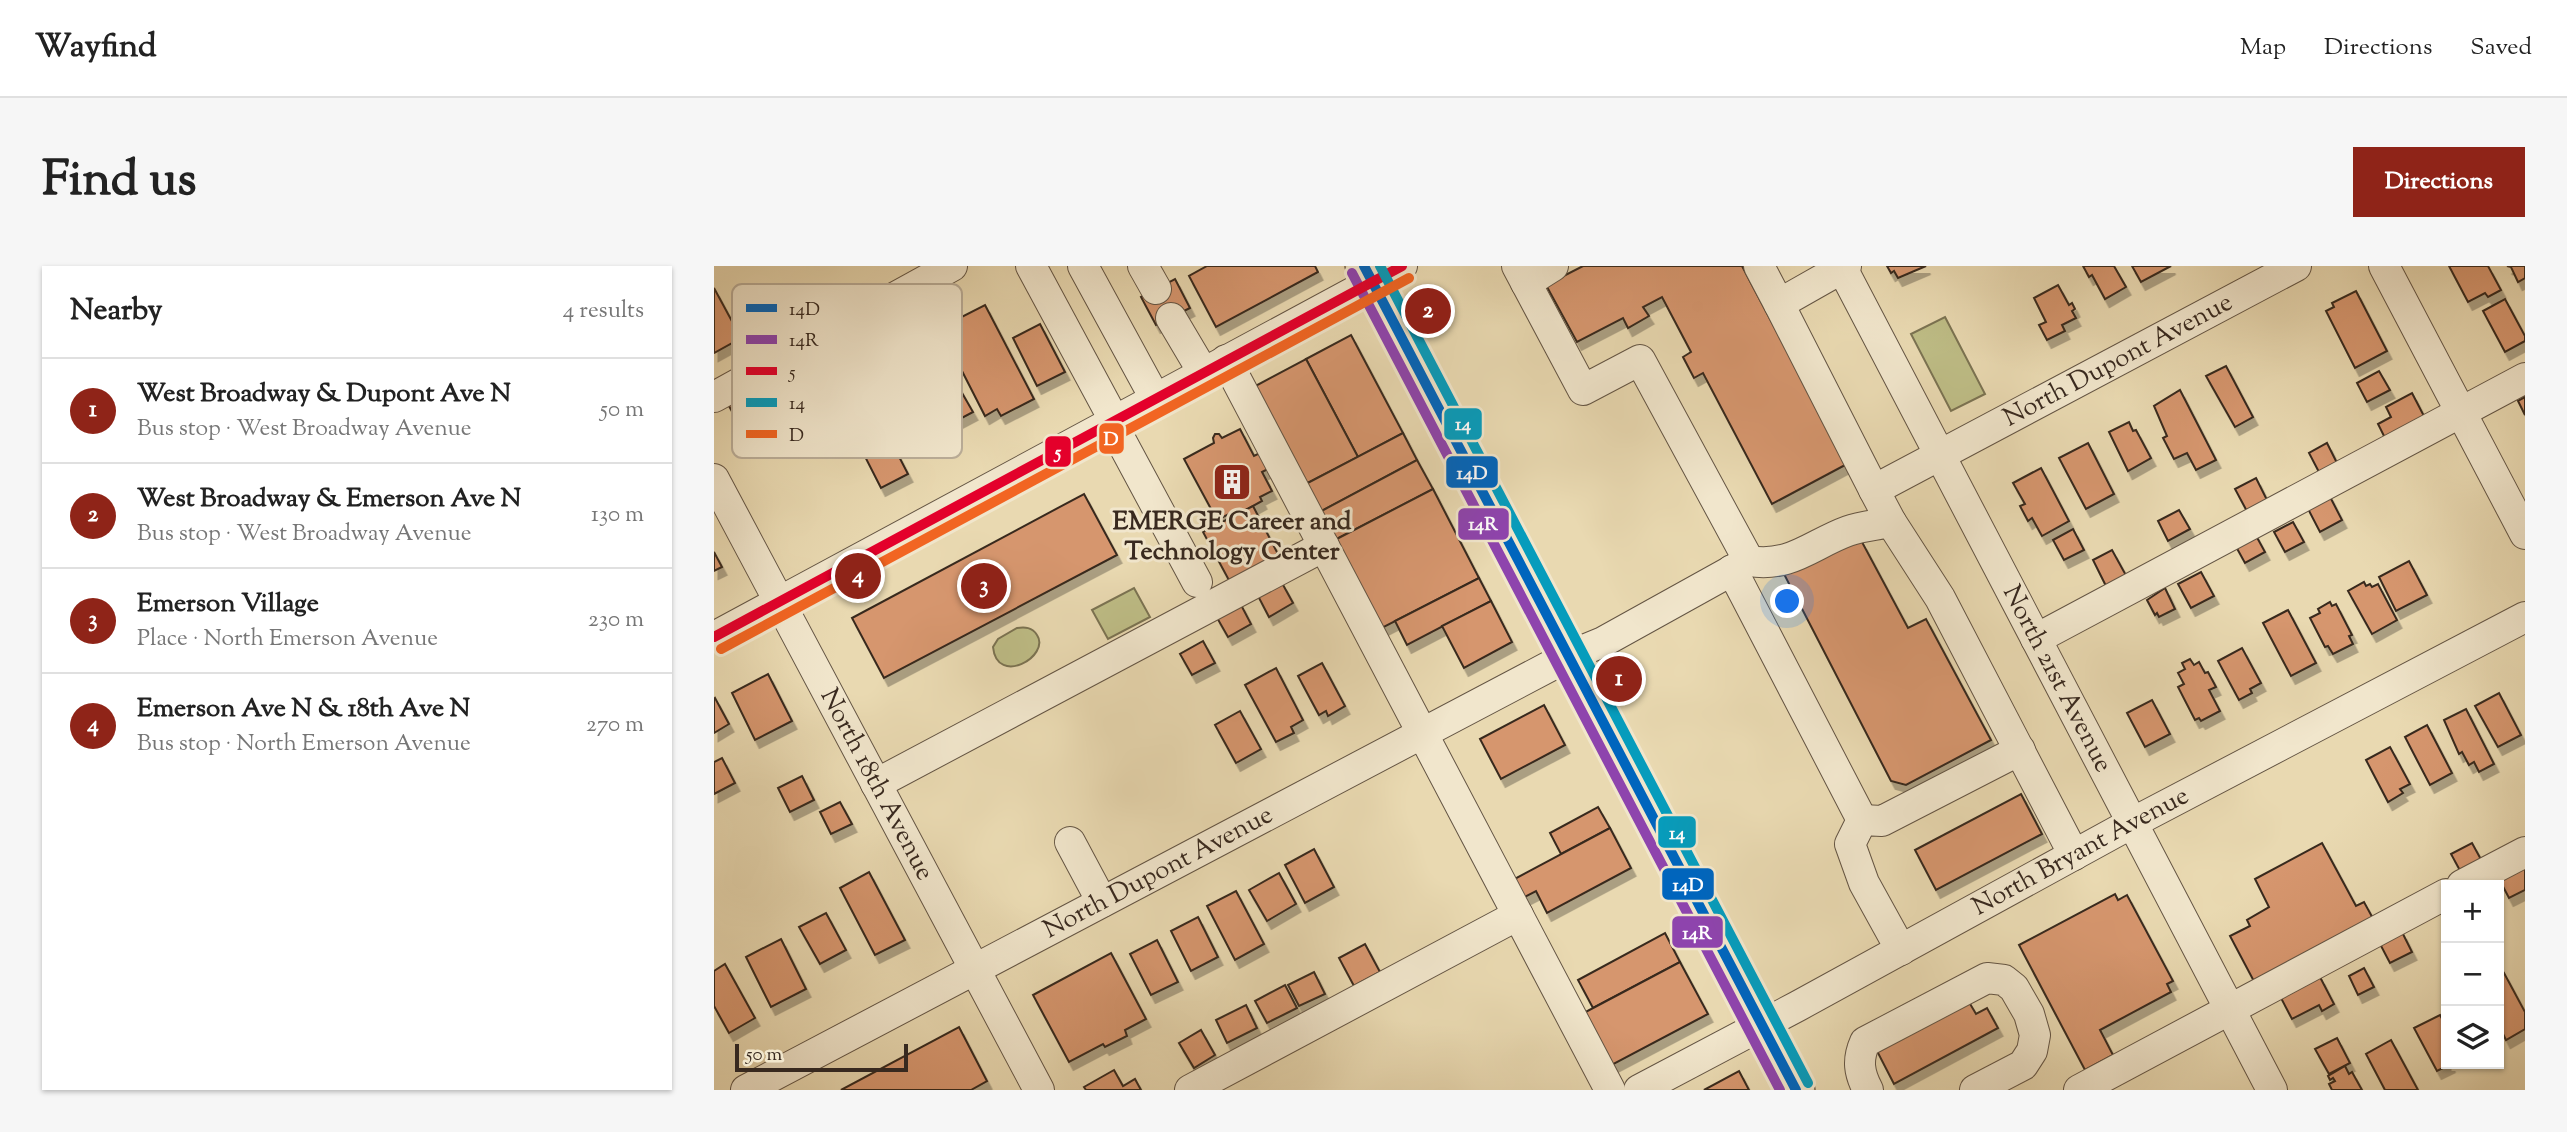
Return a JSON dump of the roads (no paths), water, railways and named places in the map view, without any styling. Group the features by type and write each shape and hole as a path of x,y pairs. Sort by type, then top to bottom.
{"main road":[{"path":"1379,271 1569,656 1796,1090"}],"street":[{"path":"919,284 952,266"},
{"path":"1031,266 1197,582"},
{"path":"1083,266 1155,398"},
{"path":"1553,266 1522,274 1583,390 1640,360 1862,820"},
{"path":"1759,266 1874,490 1940,597 2074,855"},
{"name":"North Dupont Avenue","path":"1874,490 2295,266"},
{"path":"2384,266 2525,534"},
{"path":"1779,304 1843,267"},
{"name":"North 21st Avenue","path":"1843,267 2272,1090"},
{"path":"714,637 1214,366 1379,271"},
{"path":"1171,317 1214,366 1324,546 1610,1090"},
{"path":"2036,639 2525,378"},
{"path":"714,397 732,387"},
{"name":"North 18th Avenue","path":"714,479 1039,1090"},
{"path":"1741,565 1769,564 1805,552 1849,530 1892,522"},
{"path":"876,784 1324,546"},
{"name":"North Dupont Avenue","path":"746,1090 1569,656 1603,642 1741,565"},
{"name":"North Bryant Avenue","path":"1639,1090 2132,823 2525,617"},
{"path":"1862,820 1882,821 2020,750"},
{"path":"1862,820 1850,844 1864,883 1901,950"},
{"path":"1070,842 1102,902"},
{"path":"2472,880 2525,852"},
{"path":"2079,1090 2441,897"},
{"path":"1190,1090 1518,915"},
{"path":"1868,1090 1861,1076 1859,1055 1865,1042 1987,978 2004,980 2014,988 2029,1014 2035,1035 2032,1051 2023,1065 1975,1090"}],"place":[{"name":"West Broadway & Emerson Ave N","path":"1428,311"},
{"name":"EMERGE Career and Technology Center","path":"1232,482"},
{"name":"Emerson Ave N & 18th Ave N","path":"858,576"},
{"name":"Emerson Village","path":"984,586"},
{"name":"West Broadway & Dupont Ave N","path":"1619,679"}]}
